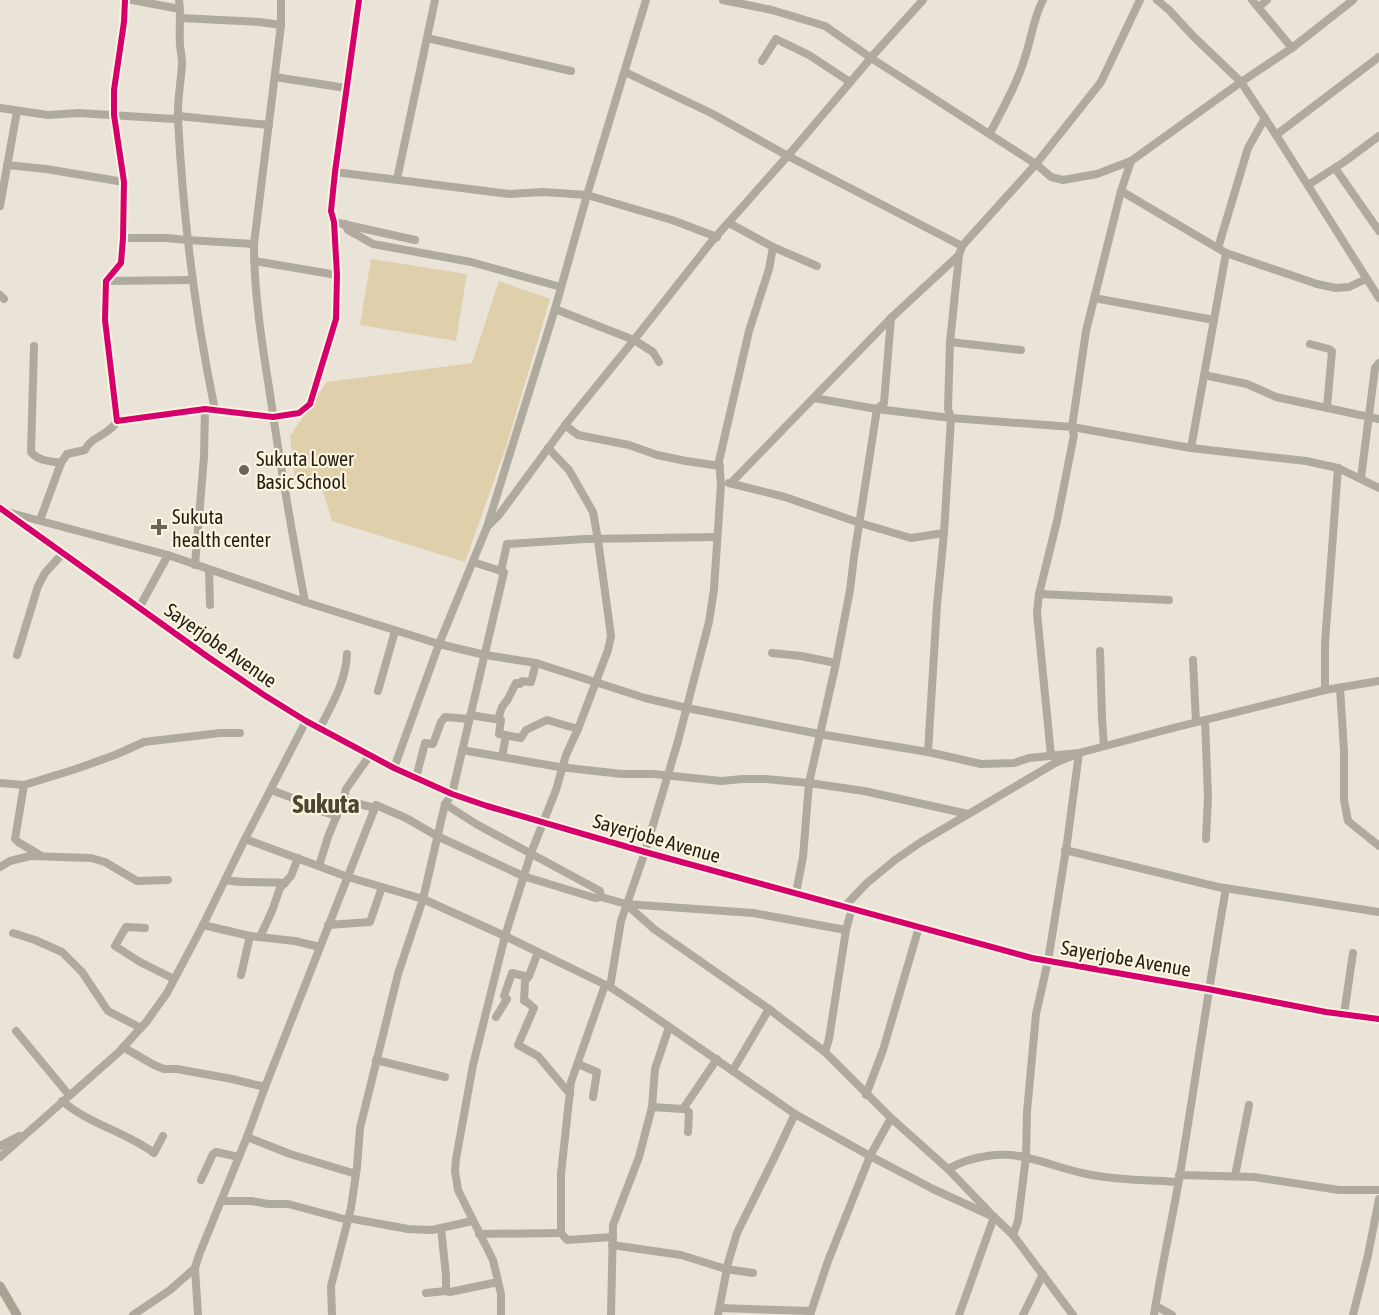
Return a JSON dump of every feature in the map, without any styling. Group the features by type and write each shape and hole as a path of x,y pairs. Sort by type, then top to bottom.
{"main road":[{"path":"0,1286 17,1315"}],"street":[{"path":"40,520 61,463 67,454 85,450 87,444 111,429 117,421 105,320 106,281 121,263 123,238 124,182 114,114 114,90 125,0"},
{"path":"132,0 180,9"},
{"path":"179,0 182,60 178,116 187,240 206,367 215,410"},
{"path":"281,0 281,25 254,244 254,261 259,322 273,417 288,515 305,602"},
{"path":"117,421 205,409 273,417 299,413 310,404 336,319 337,275 334,222 331,211 359,0"},
{"path":"397,179 435,0"},
{"path":"394,768 487,527 555,309 646,0"},
{"path":"723,0 772,10 825,26 871,58 990,133 1051,177 1063,180 1097,174 1131,161 1292,48 1353,0"},
{"path":"487,527 499,515 565,425 717,237 923,0"},
{"path":"990,133 1005,107 1025,58 1037,12 1043,0"},
{"path":"928,752 951,418 948,409 950,342 958,255 962,246 1036,164 1101,82 1140,0"},
{"path":"1157,0 1241,82 1379,298"},
{"path":"1252,0 1292,48"},
{"path":"1259,7 1267,0"},
{"path":"181,18 281,25"},
{"path":"427,38 571,71"},
{"path":"762,61 776,39 809,55 850,82"},
{"path":"1276,135 1379,57"},
{"path":"625,72 711,113 788,156 962,246"},
{"path":"274,77 346,88"},
{"path":"0,108 48,115 114,114 174,119 178,116 269,125"},
{"path":"0,206 17,111"},
{"path":"1191,448 1214,320 1222,251 1248,148 1265,118"},
{"path":"1308,185 1379,136"},
{"path":"1051,756 1037,613 1039,594 1057,521 1074,435 1072,427 1086,331 1121,191 1131,161"},
{"path":"7,165 124,182"},
{"path":"1335,168 1379,231"},
{"path":"335,172 509,194 543,192 587,195 672,220 717,237"},
{"path":"1121,191 1222,251 1317,284 1336,288 1349,287 1366,279"},
{"path":"334,222 415,240"},
{"path":"729,223 774,247 817,266"},
{"path":"345,224 348,230 373,244 471,262 561,287"},
{"path":"123,238 167,238 254,244"},
{"path":"753,1274 726,1269 681,1255 613,1241 567,1240 561,1233 561,1174 571,1082 607,986 621,921 668,775 709,622 714,589 722,484 719,461 749,331 770,269 774,247"},
{"path":"731,483 891,318 958,255"},
{"path":"254,261 337,275"},
{"path":"106,281 192,280"},
{"path":"1094,298 1214,320"},
{"path":"555,309 634,340 653,352 659,362"},
{"path":"796,893 803,857 809,783 850,590 878,409 884,403 891,318"},
{"path":"950,342 1021,350"},
{"path":"1310,344 1329,348 1332,351 1326,407"},
{"path":"34,346 31,452 39,459 61,463"},
{"path":"1361,478 1375,368 1379,363"},
{"path":"1204,375 1247,384 1276,397 1379,419"},
{"path":"814,398 951,418 1072,427 1191,448 1306,461 1338,468 1379,488"},
{"path":"195,565 204,457 205,409"},
{"path":"565,425 578,435 629,445 657,455 720,465"},
{"path":"501,1315 501,1294 493,1260 458,1190 456,1159 473,1065 505,936 531,853 566,755 596,683 611,636 592,512 569,470 548,448"},
{"path":"1325,690 1325,643 1338,468"},
{"path":"722,484 731,483 785,497 911,538 944,533"},
{"path":"1,510 168,555 305,602 440,644 485,655 536,663 645,698 687,708 819,734 928,752 981,764 1014,763 1029,758 1079,753"},
{"name":"Sayerjobe Avenue","path":"1,510 235,676 306,721 394,768 452,794 645,852 1032,958 1326,1012 1379,1019"},
{"path":"501,571 507,544 585,539 717,537"},
{"path":"17,655 38,586 45,573 62,554"},
{"path":"139,608 168,555"},
{"path":"332,1315 331,1286 348,1219 356,1174 360,1128 398,974 423,899 445,804 452,794 504,572 473,562"},
{"path":"209,570 210,604"},
{"path":"1039,594 1169,600"},
{"path":"378,692 395,631"},
{"path":"1100,651 1104,746"},
{"path":"772,653 836,663"},
{"path":"320,728 341,685 347,654"},
{"path":"1194,660 1208,798 1206,839"},
{"path":"498,719 516,683 531,682 536,663"},
{"path":"825,1052 829,1039 848,908 867,883 921,842 1055,763 1079,753 1325,690 1379,681"},
{"path":"1340,688 1344,800 1348,821 1379,846"},
{"path":"416,778 425,743 434,744 441,722 445,717 498,719"},
{"path":"498,719 501,720 499,734 522,738 526,730 547,720 578,729"},
{"path":"0,1156 123,1047 141,1028 167,993 306,721"},
{"path":"0,783 24,785 76,769 144,742 220,733 240,733"},
{"path":"502,757 506,735"},
{"path":"462,750 562,767 622,774 668,775 721,781 742,778 809,783 864,791 968,814"},
{"path":"1013,1235 1018,1221 1026,1157 1027,1112 1036,1014 1048,961 1079,753"},
{"path":"319,866 346,789 370,755"},
{"path":"24,785 15,839 42,857"},
{"path":"271,790 337,816"},
{"path":"344,800 375,808"},
{"path":"445,804 476,824 600,891 602,897"},
{"path":"198,1315 195,1268 199,1255 376,805 523,876 595,898 602,897 626,904 753,913 846,930"},
{"path":"245,840 348,878 423,899 607,986 669,1026 795,1114 933,1190 994,1217"},
{"path":"1065,850 1226,888 1379,912"},
{"path":"0,867 10,861 30,856 91,858 105,862 137,881 168,880"},
{"path":"260,937 280,888 291,876 298,858"},
{"path":"225,880 238,883 265,881 285,883"},
{"path":"328,925 370,922 382,887"},
{"path":"1172,1315 1155,1311 1179,1179 1226,888"},
{"path":"626,904 654,929 770,1009 825,1052 866,1095 948,1168 1013,1235 1073,1315"},
{"path":"203,925 250,936 295,941 320,947"},
{"path":"146,928 126,927 115,946 174,979"},
{"path":"866,1095 883,1050 919,927"},
{"path":"13,933 62,952 82,972 108,1011 141,1028"},
{"path":"241,975 250,936"},
{"path":"538,952 525,981 524,1001 534,1008 518,1045 538,1056 570,1094"},
{"path":"1344,1014 1353,953"},
{"path":"496,1017 507,999 504,996 512,974 528,977"},
{"path":"733,1070 770,1009"},
{"path":"611,1315 613,1225 639,1157 652,1107 655,1070 669,1026"},
{"path":"16,1030 75,1111 145,1146 154,1153 164,1136"},
{"path":"123,1047 164,1069 177,1069 265,1087"},
{"path":"684,1108 717,1059"},
{"path":"376,1060 445,1077"},
{"path":"578,1064 597,1072 593,1097"},
{"path":"1235,1176 1249,1106"},
{"path":"652,1107 684,1108 689,1112 688,1132"},
{"path":"795,1114 737,1233 726,1269 719,1312 811,1313 828,1261 870,1156 891,1118"},
{"path":"0,1146 29,1132"},
{"path":"247,1137 290,1154 356,1174"},
{"path":"201,1180 216,1152 239,1157"},
{"path":"948,1168 962,1161 992,1155 1026,1157 1082,1173 1123,1179 1235,1176 1339,1190 1379,1190"},
{"path":"1353,1315 1379,1199"},
{"path":"221,1201 288,1204 348,1219 408,1229 432,1230 472,1221"},
{"path":"958,1315 994,1217"},
{"path":"441,1228 446,1291"},
{"path":"480,1234 561,1233"},
{"path":"134,1315 170,1290 195,1268"},
{"path":"1023,1315 1043,1274"},
{"path":"426,1293 450,1292 498,1282"}],"shaded area":[{"path":"371,259 467,274 456,341 360,325"},
{"path":"499,281 550,299 506,447 465,562 332,521 322,488 295,482 290,436 327,382 472,363"}],"cycle path":[{"path":"125,0 114,90 114,115 124,182 123,238 121,263 106,281 105,320 117,421 205,409 273,417 299,413 310,404 336,319 337,275 334,222 331,211 359,0"},
{"path":"0,508 264,695 306,721 394,768 452,794 645,852 1032,958 1326,1012 1379,1019"}],"place":[{"name":"Sukuta Lower Basic School","path":"244,470"},
{"name":"Sukuta health center","path":"159,527"}],"district":[{"name":"Sukuta","path":"326,804"}]}
